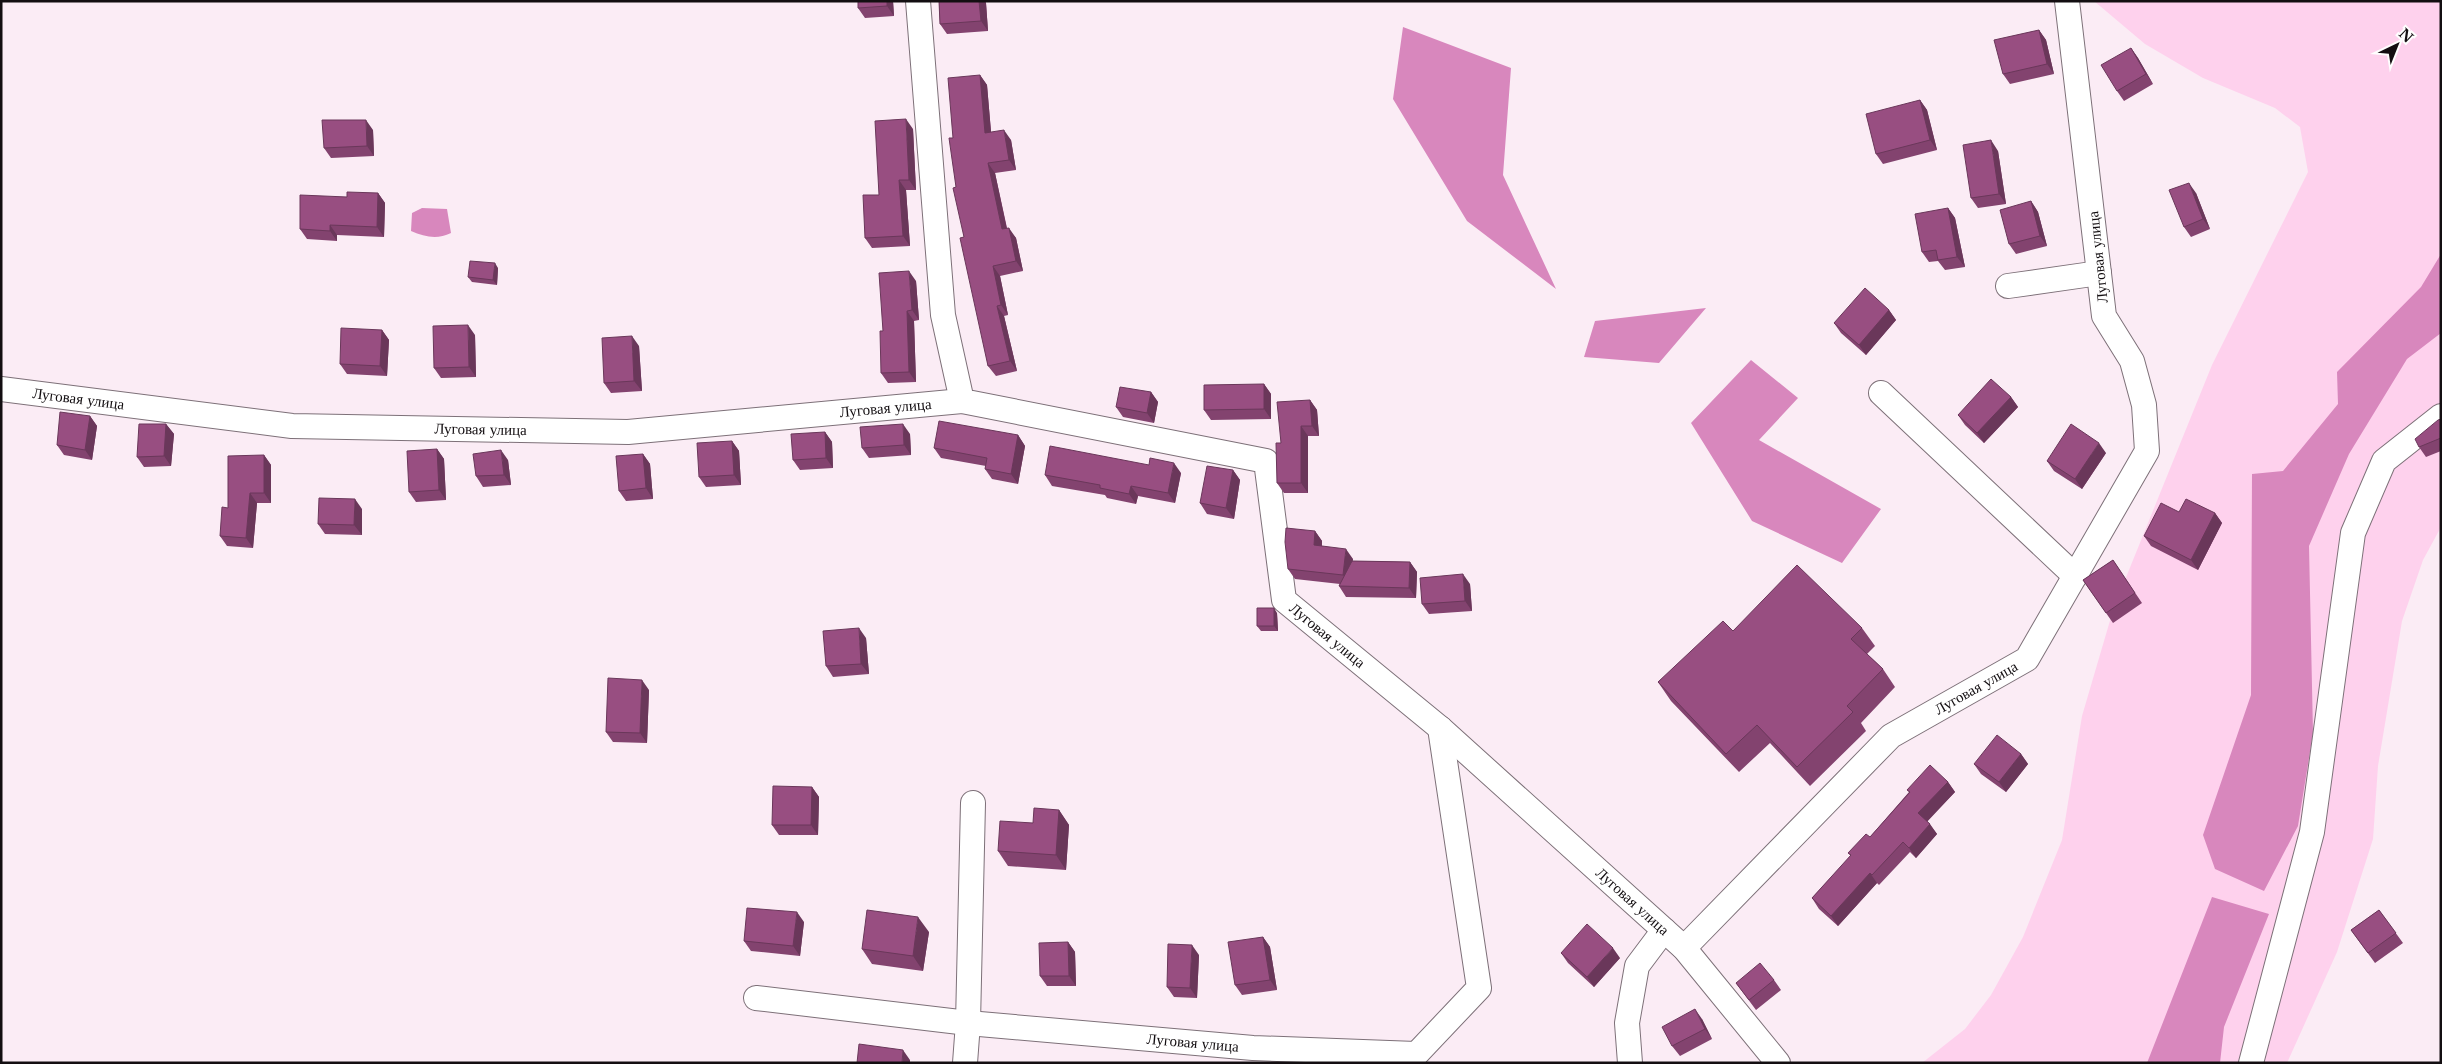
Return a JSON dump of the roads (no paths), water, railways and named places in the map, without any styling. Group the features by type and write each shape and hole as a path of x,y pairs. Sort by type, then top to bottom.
{"street":[{"path":"918,1 943,316 962,401"},
{"name":"Луговая улица","path":"1684,948 1892,736 2027,659 2147,450 2144,405 2132,361 2104,316 2067,1"},
{"path":"2008,286 2099,274"},
{"name":"Луговая улица","path":"1,389 292,426 628,432 962,401 1266,462 1284,600 1440,728 1684,948 1778,1063"},
{"path":"1880,393 2075,576"},
{"path":"2251,1063 2312,832 2353,533 2384,461 2441,416"},
{"path":"1412,1058 1478,988 1440,728"},
{"path":"964,1063 968,1023 973,803"},
{"path":"1630,1063 1627,1023 1636,966 1664,930"},
{"name":"Луговая улица","path":"756,998 968,1023 1253,1048 1412,1058"}]}
